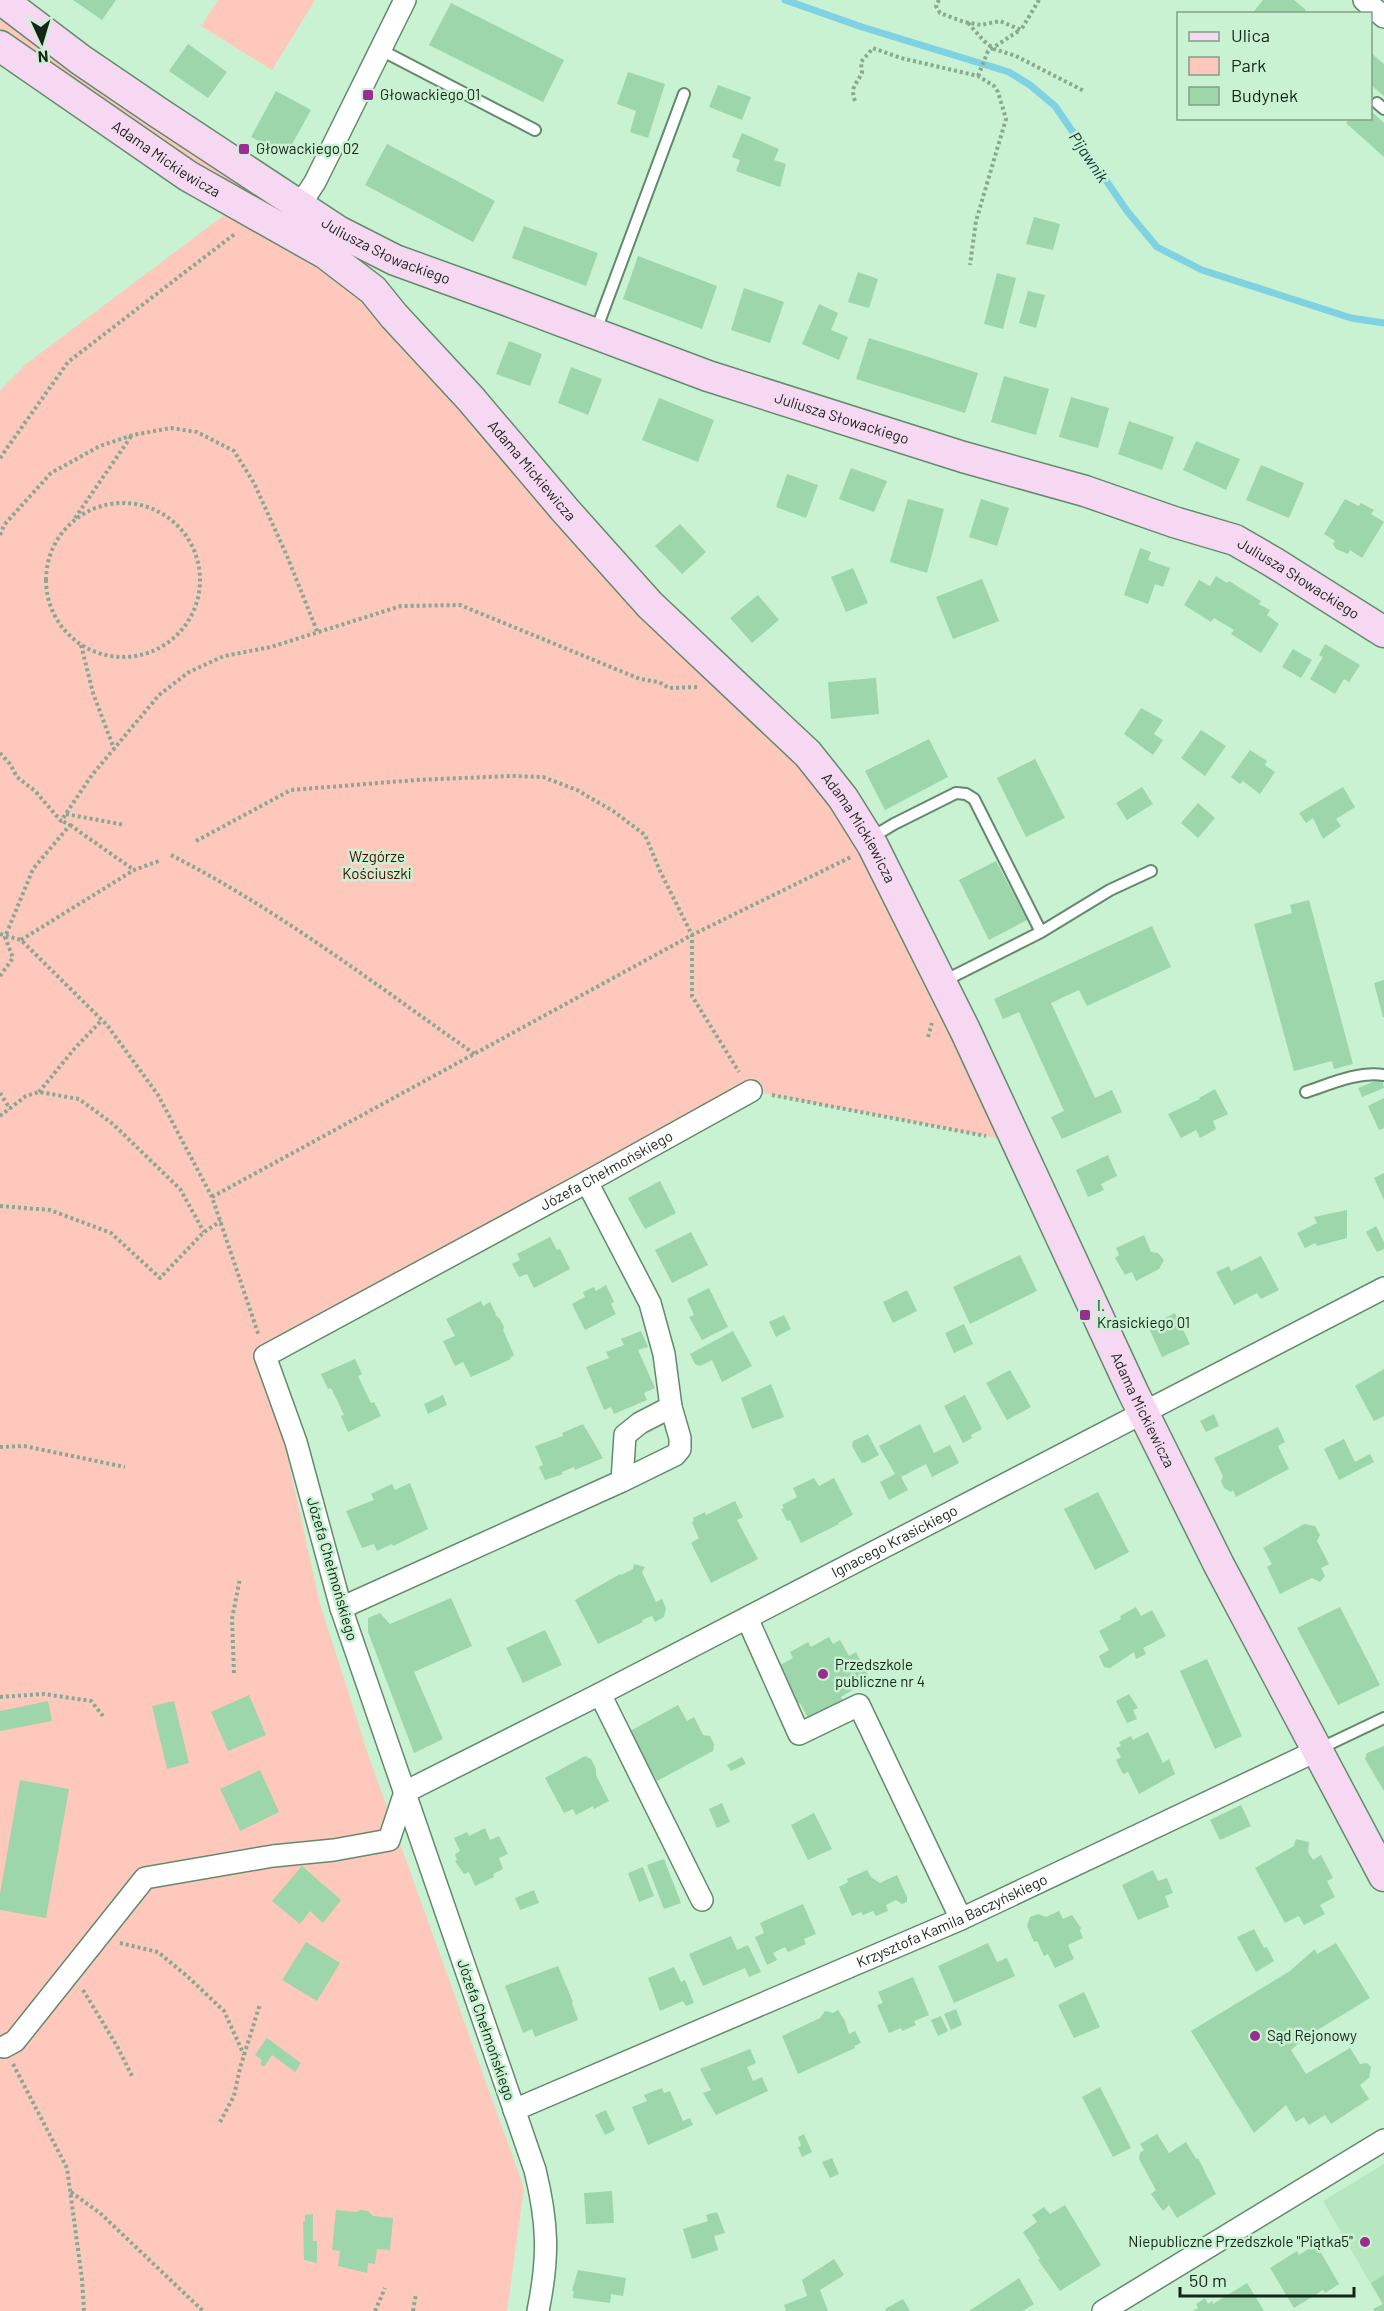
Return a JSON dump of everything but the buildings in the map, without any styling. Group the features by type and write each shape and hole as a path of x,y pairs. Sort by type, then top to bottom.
{"street":[{"name":"Adama Mickiewicza","path":"2,0 292,217 326,254 373,290 650,605 808,754 843,798 871,843 941,982 1143,1412 1316,1751 1384,1876"},
{"path":"292,217 315,182 405,0"},
{"path":"1364,0 1384,17"},
{"name":"Adama Mickiewicza","path":"0,46 188,176 254,212 292,217"},
{"name":"Juliusza Słowackiego","path":"292,217 338,231 395,260 747,388 974,460 1084,491 1235,540 1273,561 1384,632"},
{"path":"373,290 369,280 373,267 395,260"},
{"name":"Józefa Chełmońskiego","path":"538,2311 545,2275 546,2227 535,2170 341,1608 296,1443 265,1356 751,1091"},
{"path":"341,1608 622,1481 675,1455 680,1449 680,1438 671,1407 664,1353 650,1303 587,1182"},
{"name":"Ignacego Krasickiego","path":"405,1792 600,1694 1384,1288"},
{"path":"622,1481 625,1435 640,1423 671,1407"},
{"path":"747,1618 799,1734 859,1705 961,1919"},
{"path":"600,1694 702,1900"},
{"name":"Krzysztofa Kamila Baczyńskiego","path":"514,2110 961,1919 1316,1751"},
{"path":"4,2047 15,2041 145,1878 273,1856 334,1850 389,1840 405,1792"},
{"path":"1103,2311 1384,2140"}],"lane":[{"path":"379,49 535,129"},
{"path":"595,333 684,94"},
{"path":"871,843 894,824 956,793 966,794 974,799 1041,932"},
{"path":"941,982 1041,932 1110,890 1151,871"},
{"path":"1306,1092 1336,1081 1373,1073 1384,1076"},
{"name":"Krzysztofa Kamila Baczyńskiego","path":"1316,1751 1384,1718"}],"path":[{"path":"939,0 936,6 940,13 981,25 1000,21 1021,30"},
{"path":"978,76 988,51 1021,30 1040,0"},
{"path":"968,23 994,49 1016,56 1084,91"},
{"path":"855,101 852,92 853,86 862,73 861,62 873,48 901,58 978,76 999,92 1006,119 976,221 970,265"},
{"path":"0,459 68,362 245,225 254,212"},
{"path":"0,535 4,525 51,473 100,446 133,435 171,428 196,432 234,451 254,483 287,555 317,631"},
{"path":"69,525 85,513 121,502 141,504 159,511 175,522 187,536 196,553 200,572 200,591 195,610 185,626 163,645 136,656 117,656 98,652 81,644 57,619 50,604 47,570 58,538 88,502 133,435"},
{"path":"61,821 92,775 159,694 189,672 224,656 271,647 401,606 460,605 640,679 658,682 669,688 709,687"},
{"path":"81,644 93,693 114,749"},
{"path":"0,753 10,764 17,777 35,791 61,821 134,870"},
{"path":"196,841 291,790 416,780 543,777 577,790 613,811 645,835 692,935 693,996 751,1091 1018,1142"},
{"path":"66,814 125,825"},
{"path":"2,937 33,869 70,825"},
{"path":"212,1197 476,1055 692,935 871,843"},
{"path":"171,855 222,881 297,929 476,1055"},
{"path":"21,940 134,870 159,861"},
{"path":"2,937 21,940 102,1020 158,1095 212,1197 265,1356"},
{"path":"0,976 13,958 2,937"},
{"path":"39,1092 75,1048 102,1020"},
{"path":"0,1116 26,1096 39,1092 80,1099 113,1124 180,1189 204,1232"},
{"path":"0,1093 10,1108"},
{"path":"0,1206 50,1210 111,1233 160,1278 204,1232 221,1221"},
{"path":"0,1447 24,1446 125,1467"},
{"path":"234,1673 232,1618 240,1578"},
{"path":"0,1697 44,1694 91,1701 103,1716"},
{"path":"96,1940 158,1952 224,2011 244,2055"},
{"path":"71,1972 134,2078"},
{"path":"220,2122 234,2096 260,2004"},
{"path":"4,2047 67,2168 84,2311"},
{"path":"71,2192 100,2213 203,2311"},
{"path":"375,2311 385,2288"},
{"path":"413,2311 416,2294"}],"shaded area":[{"name":"Niepubliczne Przedszkole \"Piątka5\"","path":"1384,2164 1384,2307 1323,2201"}],"green space":[{"path":"218,0 315,0 272,70 201,26"},
{"path":"0,12 261,193 255,202 194,168 0,33"},
{"name":"Wzgórze Kościuszki","path":"254,212 353,291 808,754 1018,1142 751,1091 265,1356 266,1380 285,1446 320,1604 369,1757 524,2188 507,2311 0,2311 0,390 26,364 223,216"}],"waterway":[{"name":"Pijawnik","path":"785,0 862,27 1009,72 1030,85 1055,106 1127,211 1157,247 1202,270 1351,318 1384,323"}],"place":[{"name":"Głowackiego 01","path":"368,95"},
{"name":"Głowackiego 02","path":"244,149"},
{"name":"I. Krasickiego 01","path":"1085,1315"},
{"name":"Przedszkole publiczne nr 4","path":"823,1674"},
{"name":"Sąd Rejonowy","path":"1255,2036"},
{"name":"Niepubliczne Przedszkole \"Piątka5\"","path":"1365,2242"}]}
